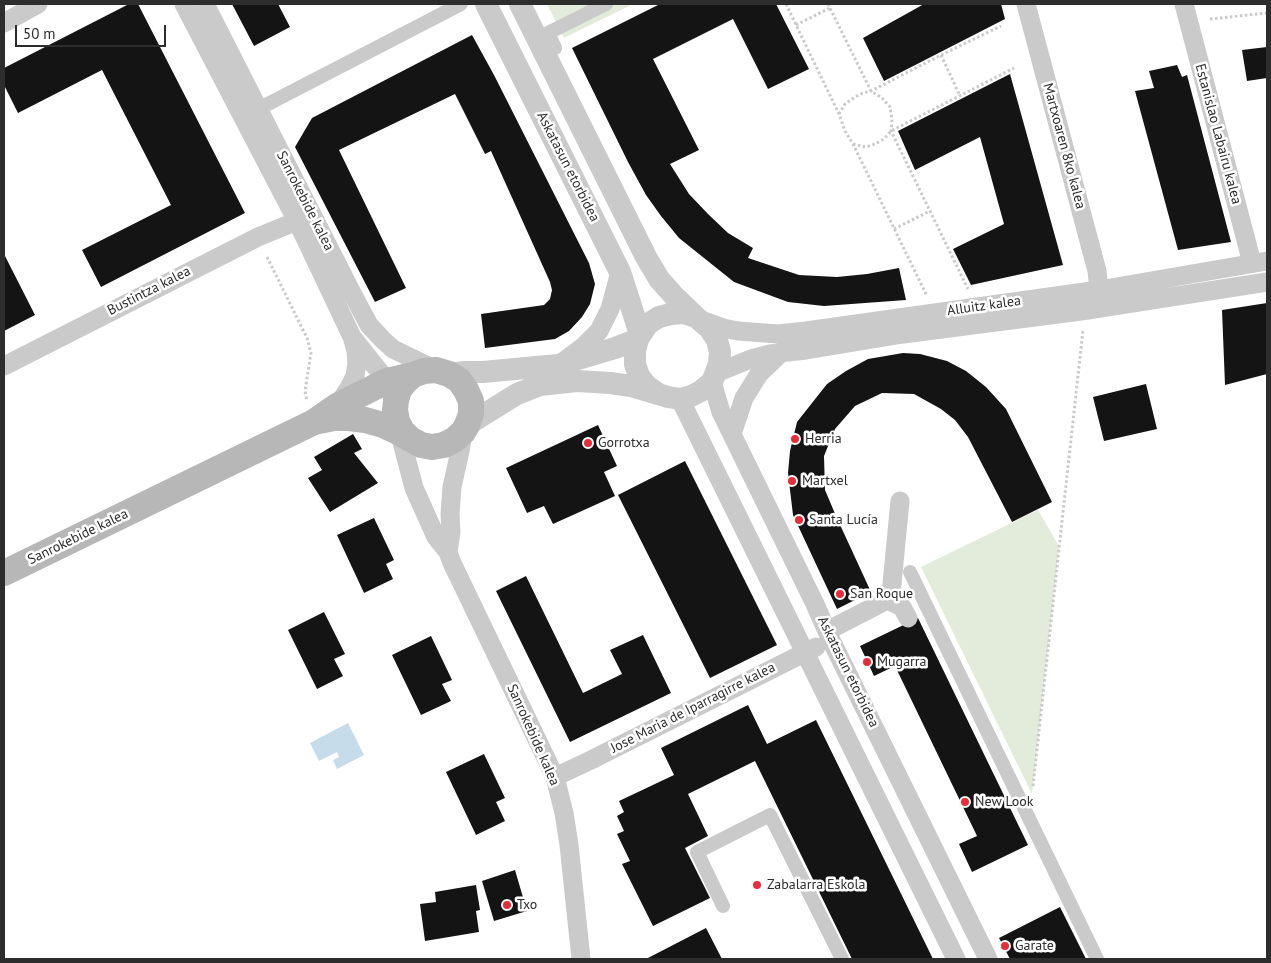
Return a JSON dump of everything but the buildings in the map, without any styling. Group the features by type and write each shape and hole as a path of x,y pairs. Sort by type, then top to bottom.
{"main road":[{"path":"310,412 337,406 387,381 433,373 459,380 466,390 470,401 471,414 465,429 454,440 444,445 432,447 420,445 400,425 396,400 399,390 405,382 433,373"},
{"path":"310,412 334,418 365,420 383,426 400,425"},
{"name":"Sanrokebide kalea","path":"4,573 310,412"}],"street":[{"path":"4,23 38,4"},
{"name":"Sanrokebide kalea","path":"184,4 297,221 352,337 387,381"},
{"name":"Sanrokebide kalea","path":"205,4 352,295 369,324 393,349 433,373"},
{"path":"266,106 461,4"},
{"name":"Askatasun etorbidea","path":"486,4 620,272 639,337"},
{"name":"Askatasun etorbidea","path":"520,4 646,257 659,279 698,319"},
{"path":"555,48 548,33 606,4"},
{"name":"Martxoaren 8ko kalea","path":"1026,4 1097,271 1099,290"},
{"name":"Estanislao Labairu kalea","path":"1184,4 1260,262"},
{"name":"Bustintza kalea","path":"4,366 250,240 297,221"},
{"name":"Alluitz kalea","path":"698,319 738,331 778,334 1099,290 1260,262"},
{"path":"558,365 584,346 599,331 610,309 620,272"},
{"name":"Alluitz kalea","path":"714,378 751,359 770,354 903,334 1081,311 1267,282"},
{"path":"448,552 452,487 465,429 517,394 540,385 577,381 602,382 630,386 668,397 680,398 701,392 714,378 719,364 720,352 717,340 710,329 698,319 684,314 665,315 648,324 639,337 635,351 635,364 639,376 647,386 657,393"},
{"path":"337,406 350,388 355,376 357,363 352,337"},
{"path":"433,373 483,372 558,365 615,348 639,337"},
{"path":"732,434 744,398 759,374 781,353"},
{"name":"Askatasun etorbidea","path":"714,378 722,412 732,434 988,959"},
{"path":"387,381 400,425 414,488 436,537 448,552"},
{"path":"680,398 956,959"},
{"path":"900,501 891,594 887,600 902,607 908,618"},
{"name":"Sanrokebide kalea","path":"448,552 555,777 570,845 581,959"},
{"path":"910,572 1097,959"},
{"name":"Jose Maria de Iparragirre kalea","path":"555,777 805,652 829,635 887,600"},
{"path":"723,906 697,852 770,815 842,959"}],"path":[{"path":"786,4 839,114 845,131 935,313"},
{"path":"796,25 829,6 871,91 882,98 890,107 891,131 976,307"},
{"path":"1210,19 1267,13"},
{"path":"839,114 845,104 863,93 871,91 1001,26"},
{"path":"940,55 960,96"},
{"path":"853,144 866,147 871,146 884,139 891,131 1014,68"},
{"path":"894,229 930,211"},
{"path":"268,257 306,338 311,353 306,391 310,412"},
{"path":"1029,818 1084,325"}],"green space":[{"path":"547,4 633,4 564,38"},
{"path":"1038,510 1059,546 1032,794 921,567"}],"water":[{"path":"348,723 364,755 337,769 333,760 339,757 337,752 319,761 310,743"}],"place":[{"name":"Herria","path":"795,439"},
{"name":"Gorrotxa","path":"588,443"},
{"name":"Martxel","path":"792,481"},
{"name":"Santa Lucía","path":"799,520"},
{"name":"San Roque","path":"840,594"},
{"name":"Mugarra","path":"867,662"},
{"name":"New Look","path":"965,802"},
{"name":"Zabalarra Eskola","path":"757,885"},
{"name":"Txo","path":"507,905"},
{"name":"Garate","path":"1005,946"}]}
